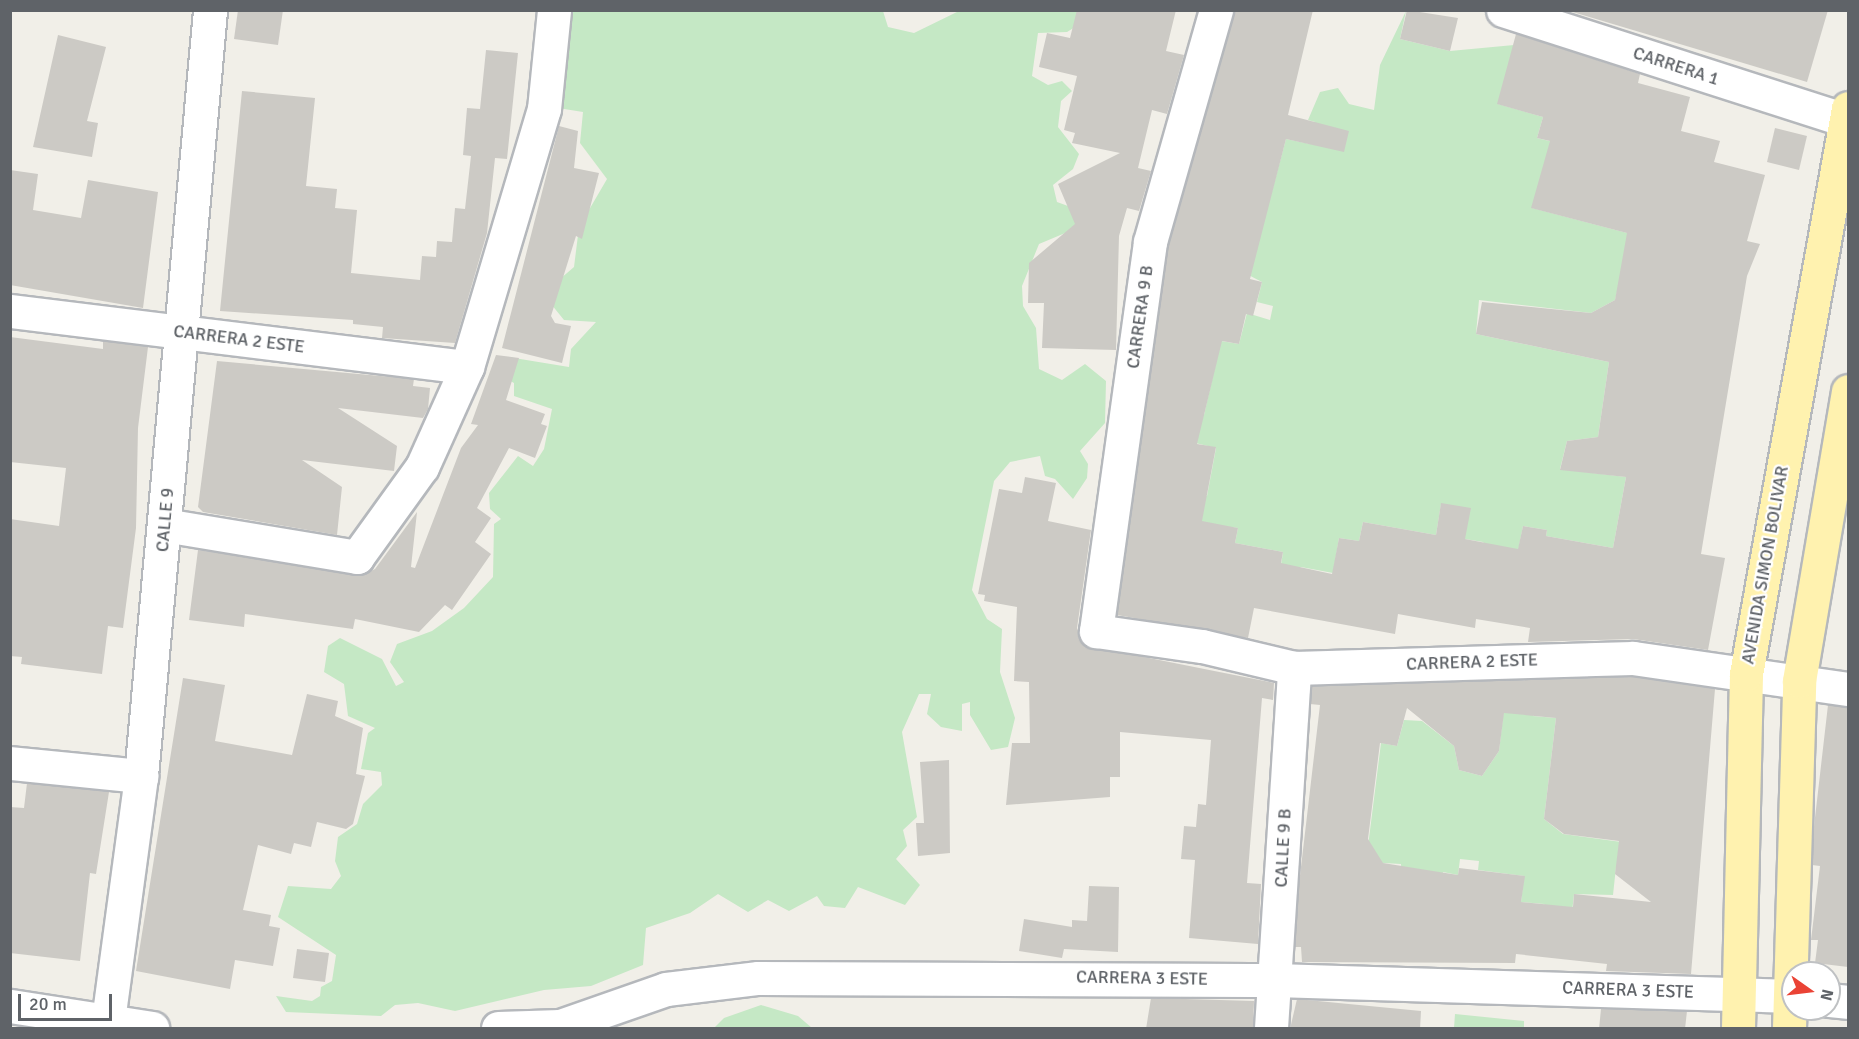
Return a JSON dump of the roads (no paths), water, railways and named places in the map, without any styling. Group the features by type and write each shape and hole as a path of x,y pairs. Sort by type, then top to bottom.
{"main road":[{"name":"AVENIDA SIMON BOLIVAR","path":"1738,1029 1746,674 1848,116"},
{"path":"1793,961 1799,681 1848,391"}],"street":[{"name":"CALLE 9","path":"108,1023 141,776 210,10"},
{"path":"164,525 357,558 422,467 467,367 544,109 554,10"},
{"name":"CARRERA 9 B","path":"1096,631 1150,242 1216,10"},
{"name":"CARRERA 1","path":"1503,10 1848,116"},
{"name":"CARRERA 2 ESTE","path":"10,311 467,367"},
{"name":"CARRERA 2 ESTE","path":"1096,631 1202,646 1294,668 1634,658 1848,688"},
{"name":"CALLE 9 B","path":"1271,1029 1294,668"},
{"path":"10,764 141,776"},
{"name":"CARRERA 3 ESTE","path":"498,1029 560,1026 666,989 758,978 1275,980 1781,996"},
{"path":"10,1006 152,1029"}]}
